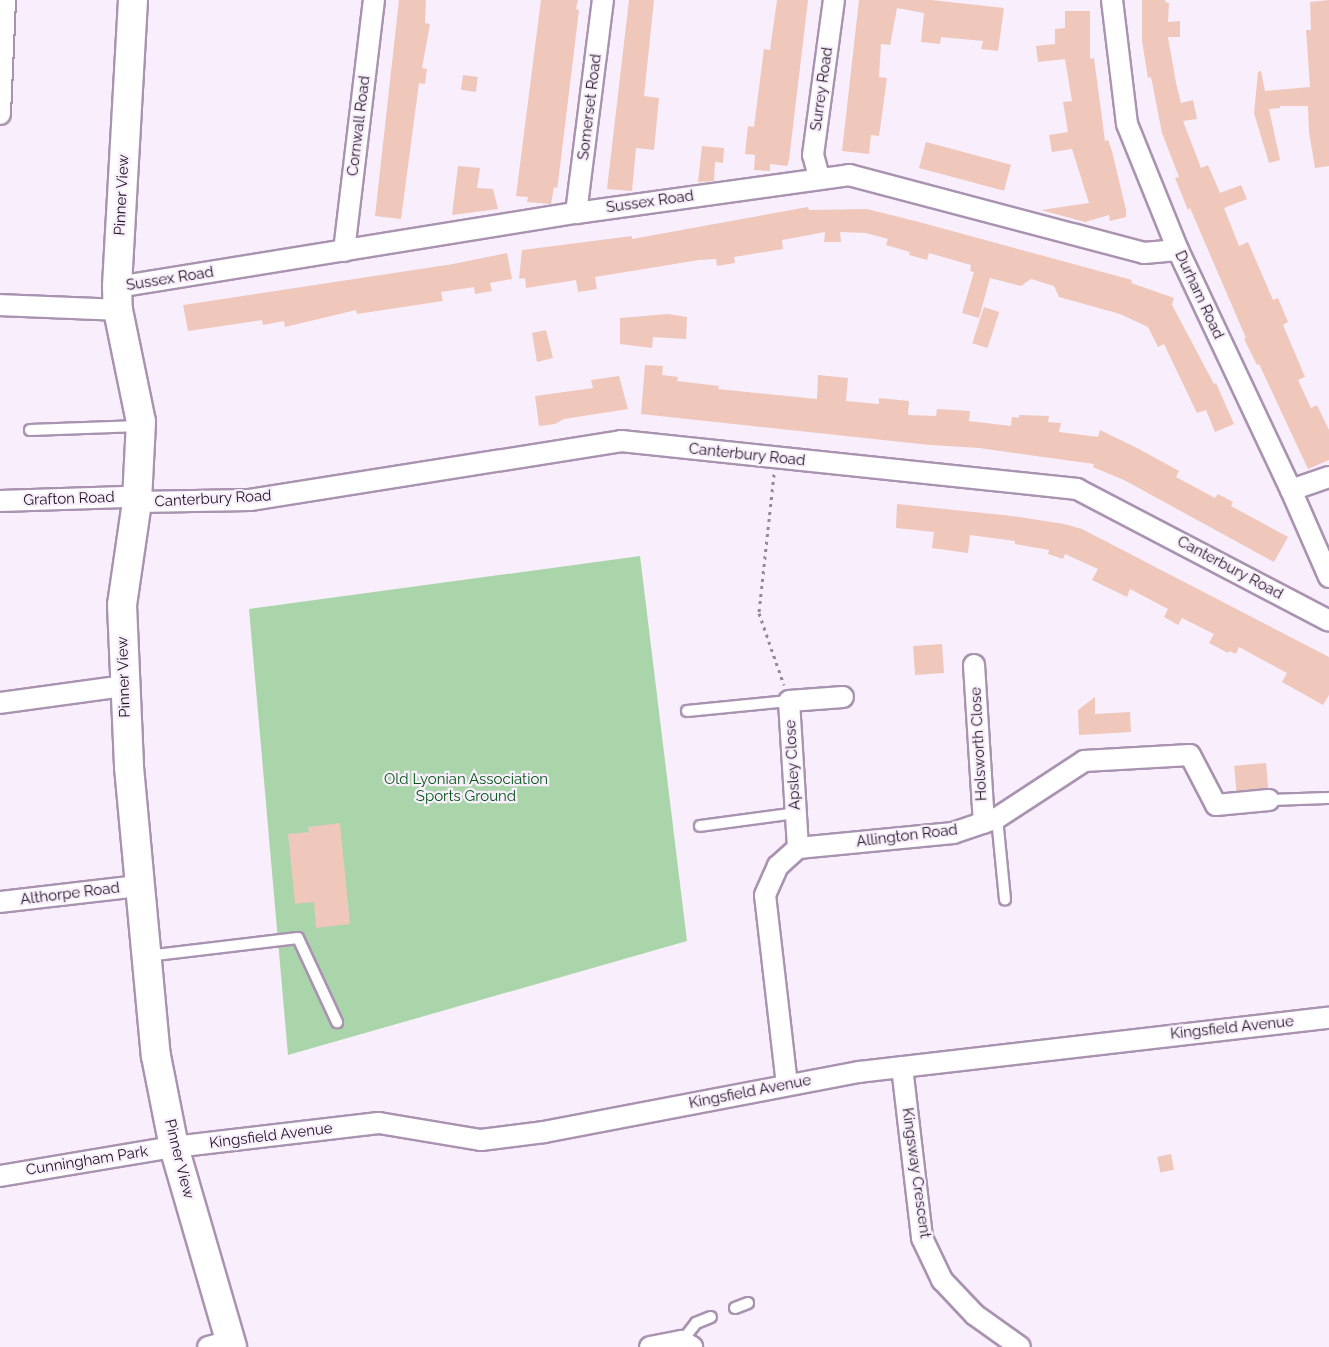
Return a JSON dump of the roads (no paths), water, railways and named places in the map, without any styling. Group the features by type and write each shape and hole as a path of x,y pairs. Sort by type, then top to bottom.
{"street":[{"path":"0,114 5,0"},
{"name":"Pinner View","path":"133,0 118,299 141,426 137,502 122,605 124,686 139,886 156,1056 174,1148 223,1345"},
{"name":"Cornwall Road","path":"344,251 374,0"},
{"name":"Somerset Road","path":"576,213 603,0"},
{"name":"Surrey Road","path":"819,177 813,155 834,0"},
{"name":"Durham Road","path":"1112,0 1127,124 1178,250 1291,490 1329,577"},
{"name":"Sussex Road","path":"0,305 118,299 344,251 576,213 819,177 849,175 1144,253 1178,250"},
{"name":"Canterbury Road","path":"137,502 250,500 621,441 1077,489 1329,621"},
{"path":"1291,490 1329,477"},
{"name":"Grafton Road","path":"0,501 125,497 137,502"},
{"name":"Holsworth Close","path":"974,665 990,820"},
{"path":"0,703 124,686"},
{"name":"Apsley Close","path":"798,848 789,701 843,697"},
{"name":"Allington Road","path":"798,848 953,833 990,820 1084,761 1190,755 1216,805 1269,800"},
{"path":"787,1084 765,895 778,866 798,848"},
{"name":"Althorpe Road","path":"0,903 139,886"},
{"name":"Kingsfield Avenue","path":"174,1148 379,1123 482,1140 544,1132 787,1084 902,1067 1329,1018"},
{"name":"Kingsway Crescent","path":"902,1067 922,1238 942,1280 975,1315 1020,1347"},
{"name":"Cunningham Park","path":"0,1176 174,1148"},
{"path":"650,1347 687,1344"}],"lane":[{"path":"30,430 141,426"},
{"path":"687,711 789,701"},
{"path":"1269,800 1329,798"},
{"path":"700,826 796,813"},
{"path":"990,820 1005,900"},
{"path":"147,956 298,938 337,1022"},
{"path":"735,1308 748,1303"},
{"path":"687,1344 696,1323 711,1317"}],"park label":[{"name":"Old Lyonian Association Sports Ground","path":"466,788"}]}
